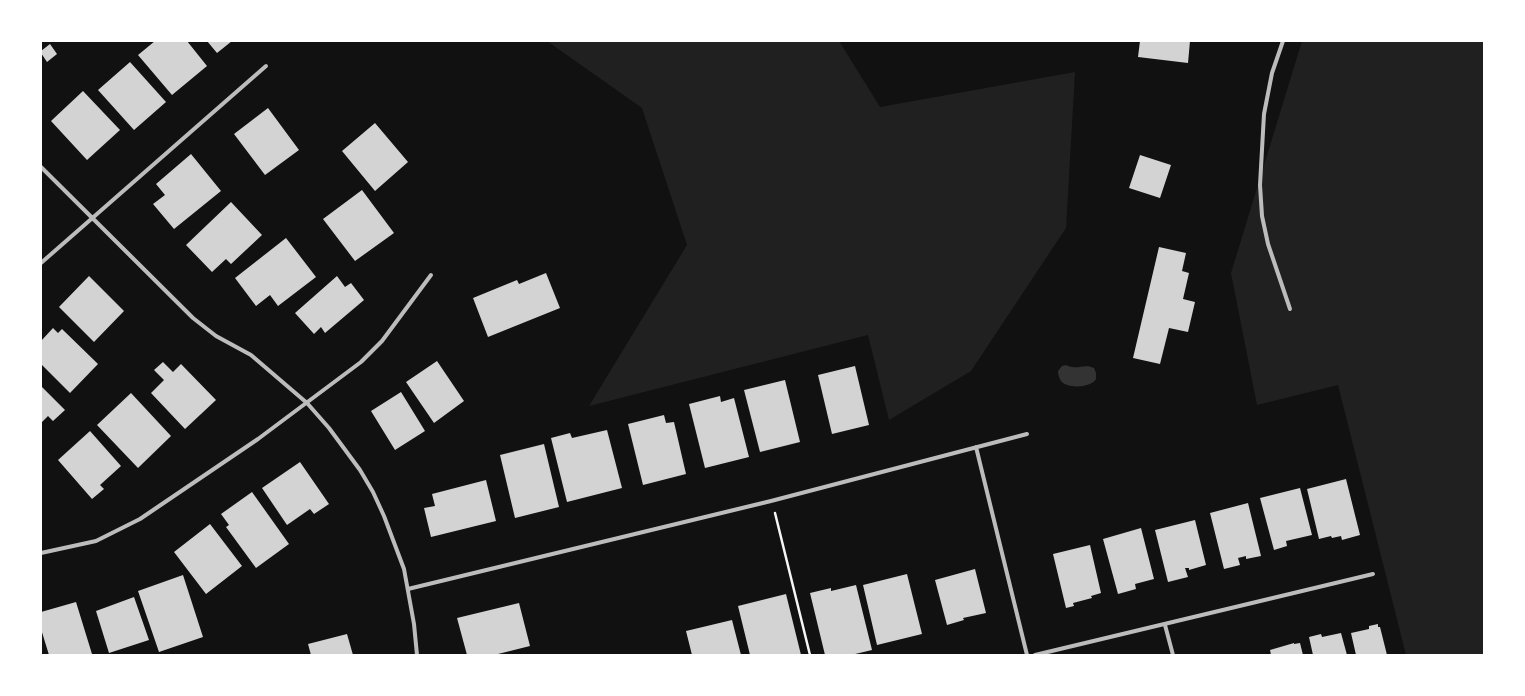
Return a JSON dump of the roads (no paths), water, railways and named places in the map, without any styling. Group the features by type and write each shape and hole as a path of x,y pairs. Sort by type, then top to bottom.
{"street":[{"path":"1283,41 1272,73 1264,114 1260,185 1262,216 1268,244 1290,310"},
{"path":"41,263 266,66"},
{"path":"41,167 193,318 216,336 251,355 307,403 329,428 373,492 395,543 404,569 408,589 414,624 417,655"},
{"path":"41,553 96,541 140,519 258,439 361,362 382,341 431,275"},
{"path":"408,589 771,501 1027,434"},
{"path":"976,447 1027,655"},
{"path":"1035,655 1373,574"},
{"path":"1165,625 1173,655"}]}
